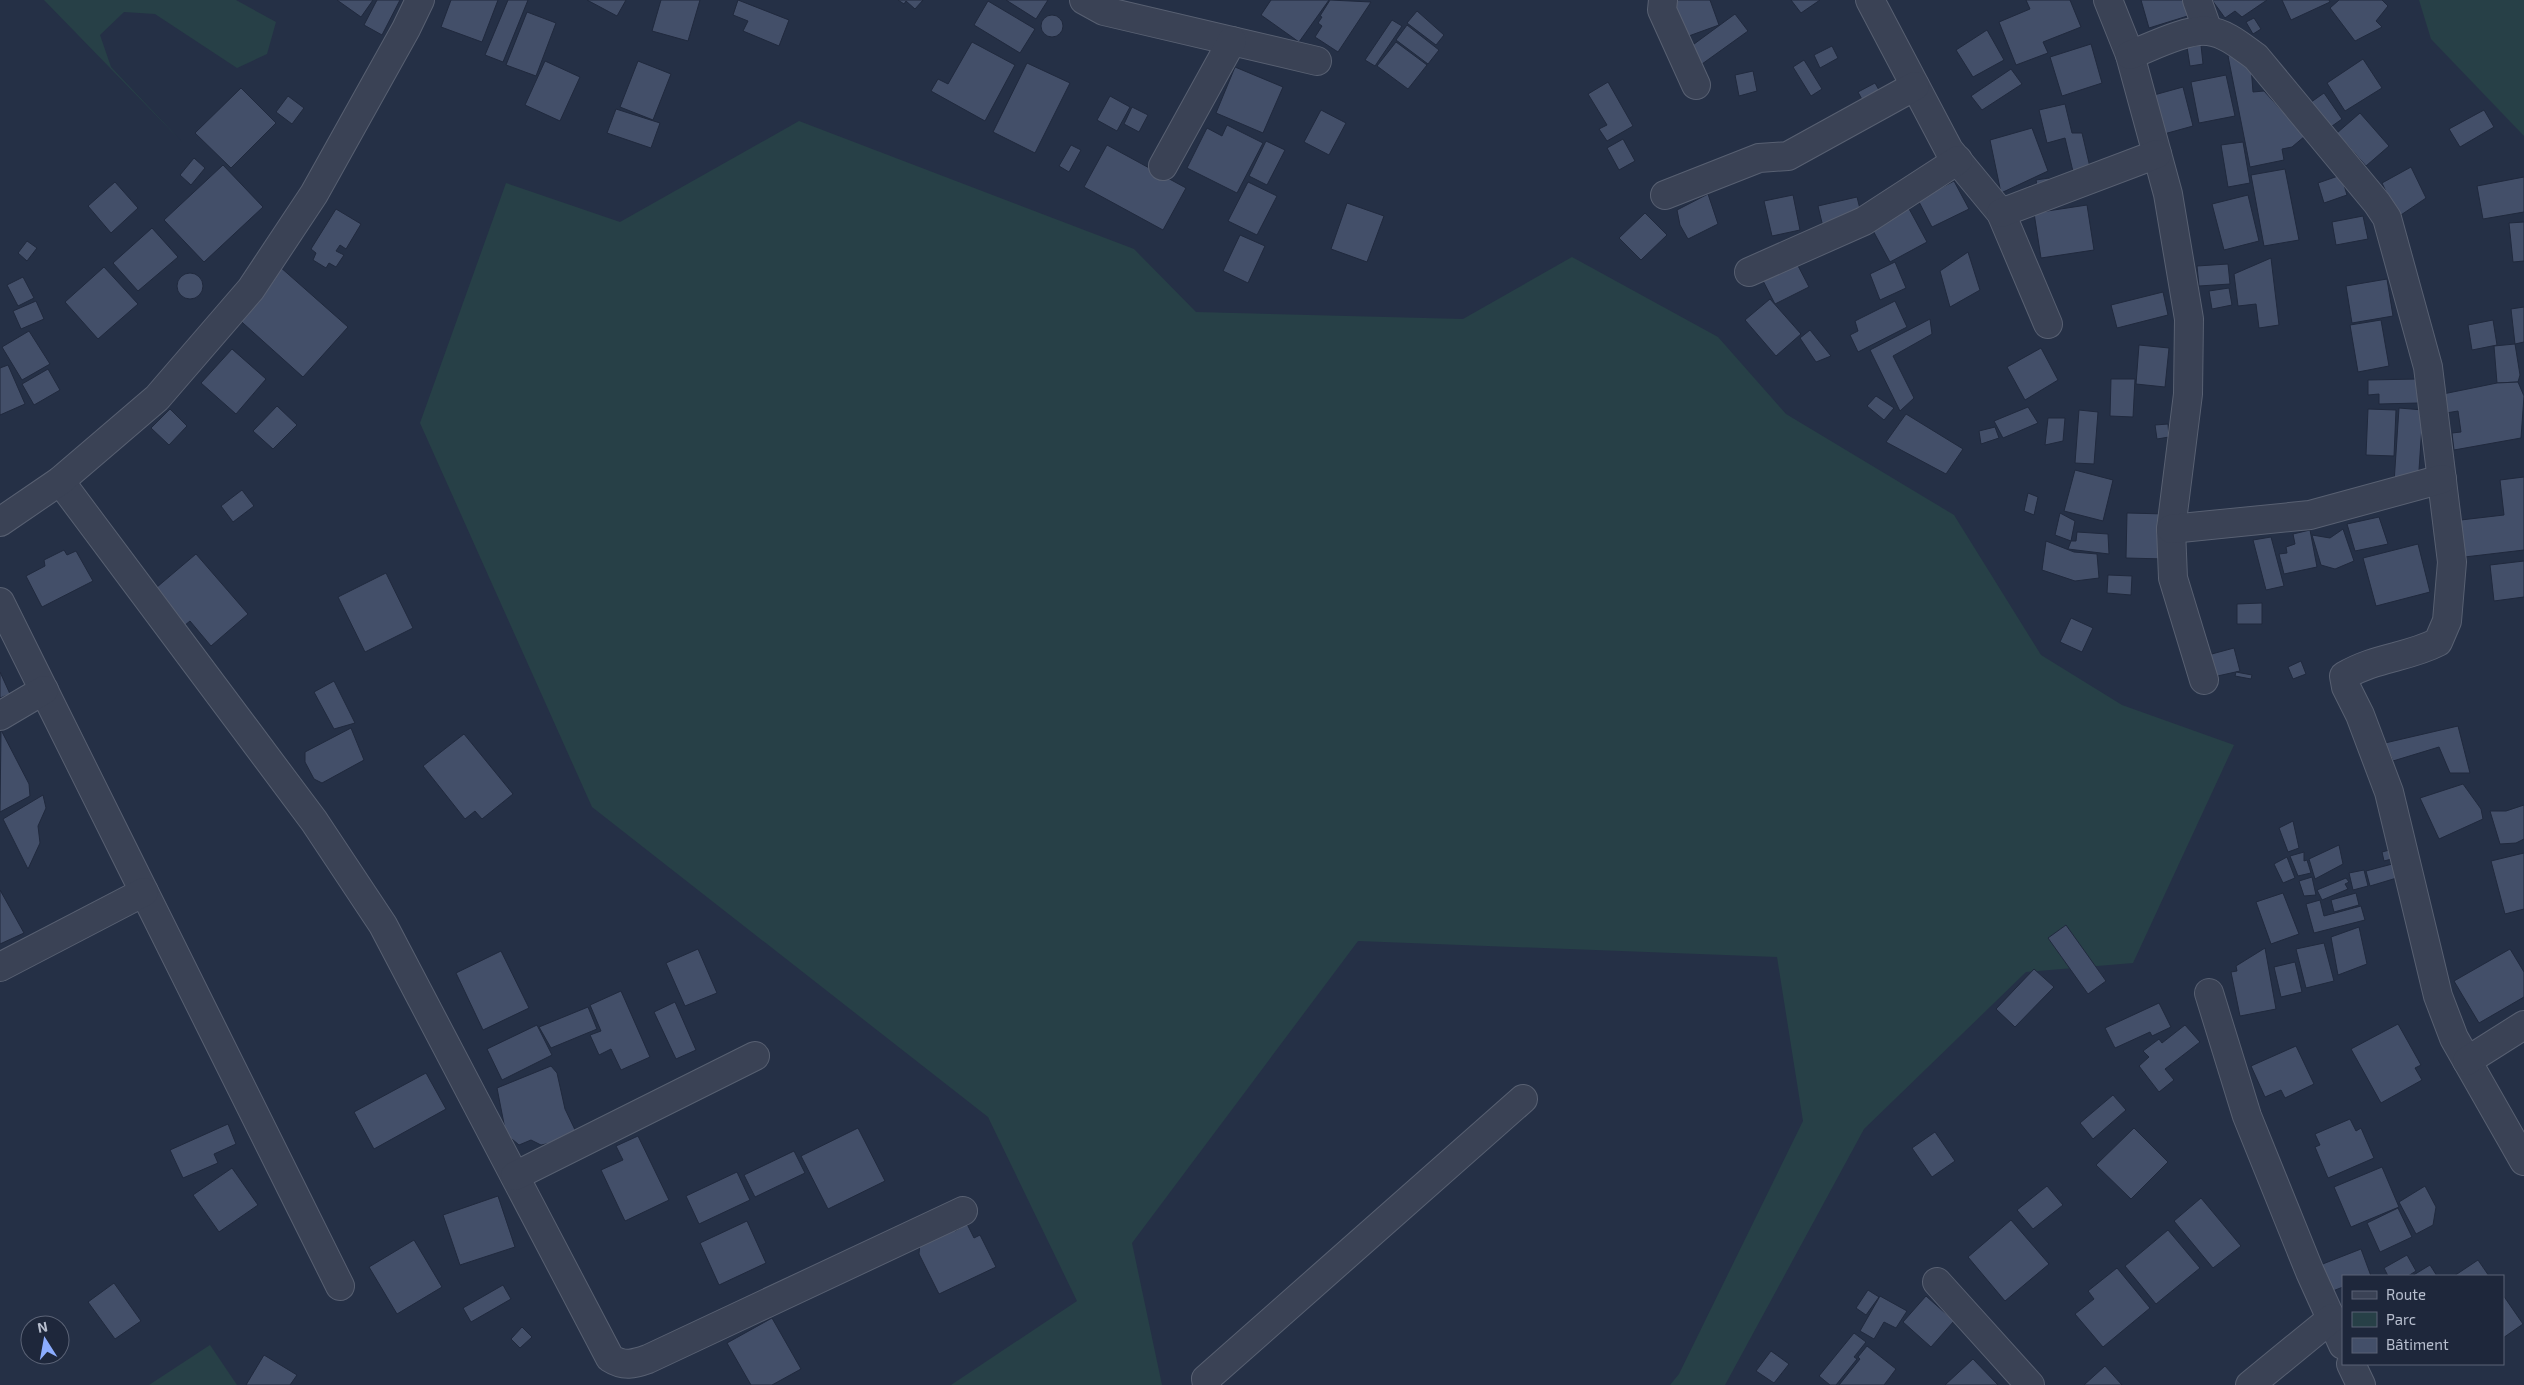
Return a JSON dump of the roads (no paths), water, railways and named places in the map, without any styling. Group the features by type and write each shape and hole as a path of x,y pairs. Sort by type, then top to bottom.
{"street":[{"path":"0,522 60,481 157,398 251,289 314,194 406,29 420,0"},
{"path":"1663,0 1662,10 1696,85"},
{"path":"1870,0 1949,150 2001,213 2048,324"},
{"path":"2108,0 2130,55 2168,194 2189,319 2188,394 2171,529 2173,578 2204,680"},
{"path":"2197,0 2208,31"},
{"path":"1092,2 1232,41 1317,61"},
{"path":"2130,55 2186,34 2208,31 2230,39 2256,57 2377,203 2387,218 2428,367 2452,562 2447,621 2438,642 2426,648 2363,665 2344,676 2346,687 2360,715 2390,792 2438,996 2454,1038 2524,1161"},
{"path":"1163,166 1232,41"},
{"path":"1665,195 1759,158 1788,156 1915,86"},
{"path":"2001,213 2157,154"},
{"path":"1749,272 1864,221 1958,160"},
{"path":"2171,529 2310,515 2442,479"},
{"path":"60,481 314,821 383,926 610,1358 618,1364 631,1365 648,1359 964,1211"},
{"path":"0,602 340,1286"},
{"path":"0,716 44,690"},
{"path":"0,967 144,892"},
{"path":"2209,993 2247,1116 2310,1272 2342,1343"},
{"path":"2467,1061 2524,1025"},
{"path":"515,1176 755,1056"},
{"path":"1207,1385 1206,1379 1524,1100"},
{"path":"1937,1282 2030,1385"},
{"path":"2250,1385 2332,1318"},
{"path":"2351,1365 2361,1385"}]}
